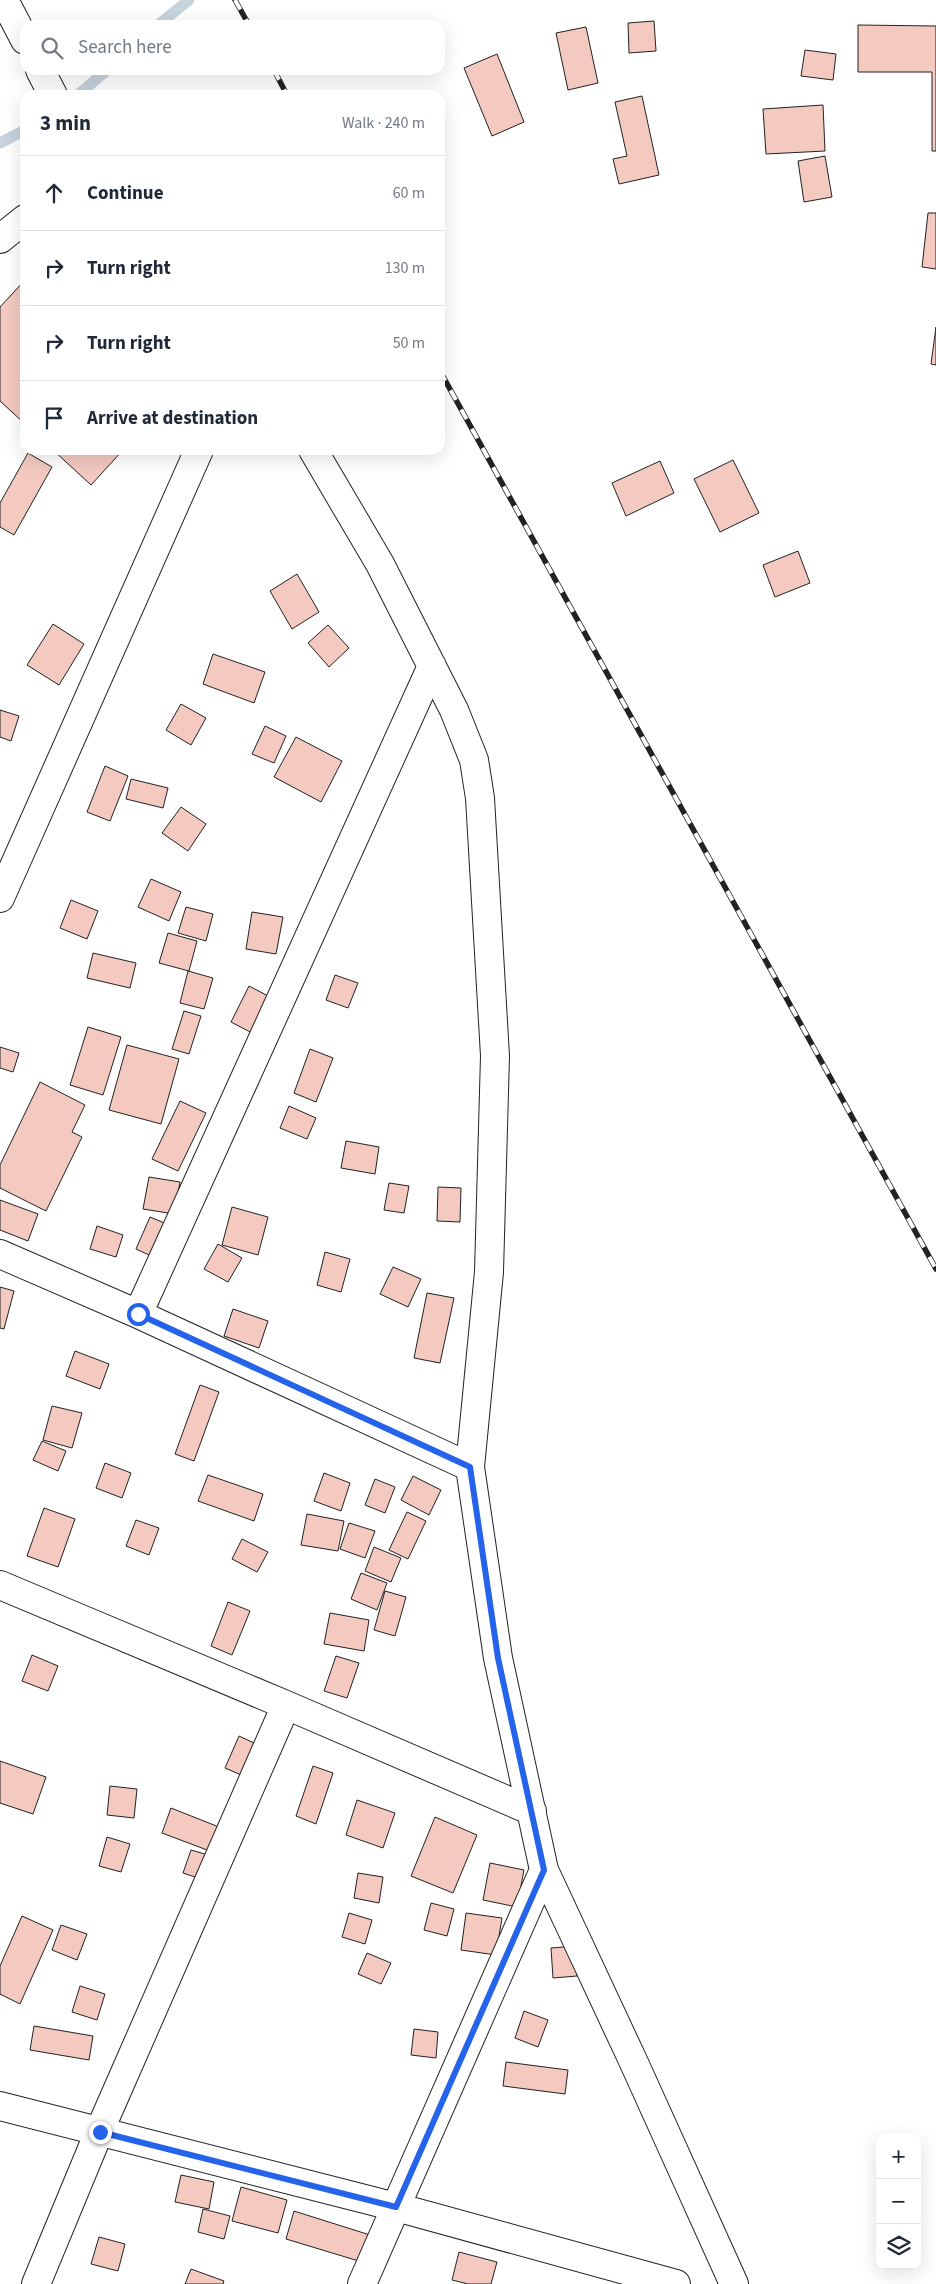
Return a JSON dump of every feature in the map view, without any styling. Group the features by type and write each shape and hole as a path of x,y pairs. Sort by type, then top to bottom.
{"street":[{"path":"4,0 20,30"},
{"path":"43,75 50,90"},
{"path":"0,239 20,223"},
{"path":"0,898 197,455"},
{"path":"316,455 380,564 454,710 474,760 480,798 495,1056 489,1272 470,1467 498,1658 544,1870 734,2284"},
{"path":"138,1314 432,666"},
{"path":"0,1254 138,1314 470,1467"},
{"path":"0,1585 532,1811"},
{"path":"36,2284 286,1705"},
{"path":"362,2284 544,1870"},
{"path":"0,2106 396,2207 676,2284"}],"building":[{"path":"654,21 656,51 629,53 628,23"},
{"path":"858,25 936,26 936,151 932,151 932,72 858,72"},
{"path":"586,27 598,83 568,90 556,33"},
{"path":"805,50 836,54 833,80 801,76"},
{"path":"497,54 524,122 492,136 464,68"},
{"path":"642,96 659,175 619,184 613,159 627,156 615,102"},
{"path":"823,105 825,151 766,154 763,109"},
{"path":"825,156 832,197 804,202 798,161"},
{"path":"928,213 936,213 936,269 922,267"},
{"path":"20,285 20,419 0,401 0,307"},
{"path":"936,327 936,365 931,364"},
{"path":"27,455 31,455 52,467 14,535 0,527 0,503"},
{"path":"58,455 118,455 91,485"},
{"path":"733,460 759,513 720,532 694,479"},
{"path":"660,461 674,493 626,516 612,483"},
{"path":"798,551 810,583 775,597 763,565"},
{"path":"297,574 319,612 292,629 270,591"},
{"path":"53,624 84,644 59,685 27,665"},
{"path":"328,625 349,648 329,667 308,643"},
{"path":"213,654 265,672 254,703 203,684"},
{"path":"181,704 206,718 191,745 166,730"},
{"path":"0,710 19,716 11,741 0,737"},
{"path":"265,726 286,736 274,763 252,754"},
{"path":"296,737 342,761 321,802 274,777"},
{"path":"105,766 128,776 110,821 87,812"},
{"path":"131,779 168,788 163,808 126,799"},
{"path":"181,807 206,824 188,851 162,833"},
{"path":"151,879 181,892 169,921 138,907"},
{"path":"71,900 98,911 87,939 60,928"},
{"path":"186,907 213,914 206,941 178,933"},
{"path":"252,912 283,917 276,954 246,949"},
{"path":"168,933 197,941 189,971 159,963"},
{"path":"93,953 136,963 130,988 87,978"},
{"path":"188,971 213,978 204,1009 180,1003"},
{"path":"335,975 358,983 348,1008 326,1000"},
{"path":"249,986 272,998 254,1034 231,1022"},
{"path":"184,1011 201,1016 189,1054 172,1049"},
{"path":"88,1027 121,1037 103,1095 70,1085"},
{"path":"127,1045 179,1059 161,1124 109,1110"},
{"path":"0,1047 19,1053 13,1072 0,1068"},
{"path":"310,1049 333,1058 316,1102 294,1093"},
{"path":"40,1082 85,1105 72,1132 82,1137 46,1211 0,1188 0,1165"},
{"path":"180,1101 206,1113 178,1171 152,1159"},
{"path":"289,1106 316,1118 307,1139 280,1128"},
{"path":"346,1141 379,1147 375,1174 341,1168"},
{"path":"149,1177 180,1182 174,1214 143,1209"},
{"path":"389,1183 409,1186 404,1213 384,1210"},
{"path":"438,1187 461,1188 460,1222 437,1221"},
{"path":"0,1200 38,1214 28,1241 0,1230"},
{"path":"232,1207 268,1217 258,1255 222,1245"},
{"path":"150,1217 174,1227 160,1260 136,1249"},
{"path":"97,1226 123,1235 116,1257 90,1249"},
{"path":"218,1244 242,1258 228,1282 204,1269"},
{"path":"325,1252 350,1259 341,1292 317,1285"},
{"path":"393,1267 421,1279 408,1307 380,1294"},
{"path":"0,1287 14,1291 4,1329 0,1328"},
{"path":"427,1293 454,1298 440,1363 414,1358"},
{"path":"233,1309 268,1321 259,1348 224,1336"},
{"path":"75,1351 109,1364 100,1389 66,1376"},
{"path":"200,1385 219,1392 194,1461 175,1454"},
{"path":"52,1406 82,1413 72,1448 43,1440"},
{"path":"42,1441 66,1451 58,1471 33,1460"},
{"path":"105,1463 131,1473 122,1498 96,1488"},
{"path":"324,1473 350,1483 341,1511 314,1501"},
{"path":"208,1475 263,1494 254,1521 198,1501"},
{"path":"413,1476 441,1490 429,1515 401,1500"},
{"path":"375,1479 395,1487 385,1513 365,1505"},
{"path":"44,1508 75,1519 58,1567 27,1556"},
{"path":"407,1512 426,1521 408,1559 389,1550"},
{"path":"307,1514 344,1521 338,1551 301,1545"},
{"path":"136,1520 159,1528 149,1555 126,1546"},
{"path":"349,1523 375,1531 365,1558 340,1549"},
{"path":"242,1539 268,1552 257,1572 232,1559"},
{"path":"374,1547 401,1558 391,1582 365,1571"},
{"path":"361,1573 387,1583 377,1610 351,1599"},
{"path":"385,1591 406,1597 395,1636 374,1630"},
{"path":"228,1602 250,1611 232,1655 211,1646"},
{"path":"330,1613 369,1620 364,1651 324,1644"},
{"path":"32,1655 58,1666 48,1691 22,1681"},
{"path":"336,1656 359,1663 347,1698 324,1691"},
{"path":"239,1736 267,1749 253,1780 225,1768"},
{"path":"0,1761 46,1777 33,1814 0,1803"},
{"path":"313,1766 333,1773 316,1824 296,1816"},
{"path":"110,1786 137,1789 134,1818 107,1815"},
{"path":"357,1800 395,1813 383,1848 346,1835"},
{"path":"171,1808 224,1829 215,1853 162,1833"},
{"path":"435,1817 477,1835 453,1893 411,1876"},
{"path":"107,1837 130,1844 121,1872 99,1866"},
{"path":"191,1850 215,1857 207,1881 183,1873"},
{"path":"490,1863 524,1870 517,1907 483,1900"},
{"path":"358,1873 383,1877 379,1903 354,1898"},
{"path":"431,1903 454,1909 447,1936 424,1930"},
{"path":"349,1913 372,1920 365,1944 342,1937"},
{"path":"466,1913 502,1918 496,1955 461,1950"},
{"path":"22,1916 53,1930 20,2004 0,1994 0,1966"},
{"path":"61,1925 87,1934 77,1960 52,1950"},
{"path":"576,1946 577,1976 553,1978 551,1948"},
{"path":"367,1953 391,1963 381,1984 358,1974"},
{"path":"80,1986 105,1994 97,2020 72,2012"},
{"path":"524,2011 548,2020 538,2047 515,2038"},
{"path":"34,2026 93,2036 89,2060 30,2050"},
{"path":"414,2029 438,2032 436,2058 411,2055"},
{"path":"506,2062 568,2070 565,2094 503,2086"},
{"path":"181,2175 214,2182 209,2209 175,2202"},
{"path":"241,2187 287,2200 278,2233 232,2221"},
{"path":"203,2209 230,2216 224,2239 198,2232"},
{"path":"294,2211 370,2235 362,2262 286,2239"},
{"path":"99,2237 125,2244 118,2271 91,2264"},
{"path":"459,2252 497,2262 491,2284 468,2284 452,2280"},
{"path":"191,2269 224,2281 223,2284 185,2284"}],"waterway":[{"path":"164,20 189,0"},
{"path":"84,90 101,75"},
{"path":"0,143 20,133"}],"railway":[{"path":"235,0 246,20"},
{"path":"277,75 284,90"},
{"path":"445,380 936,1269"}],"route":[{"path":"100,2132 396,2207 544,1870 498,1658 470,1467 138,1314"}]}
